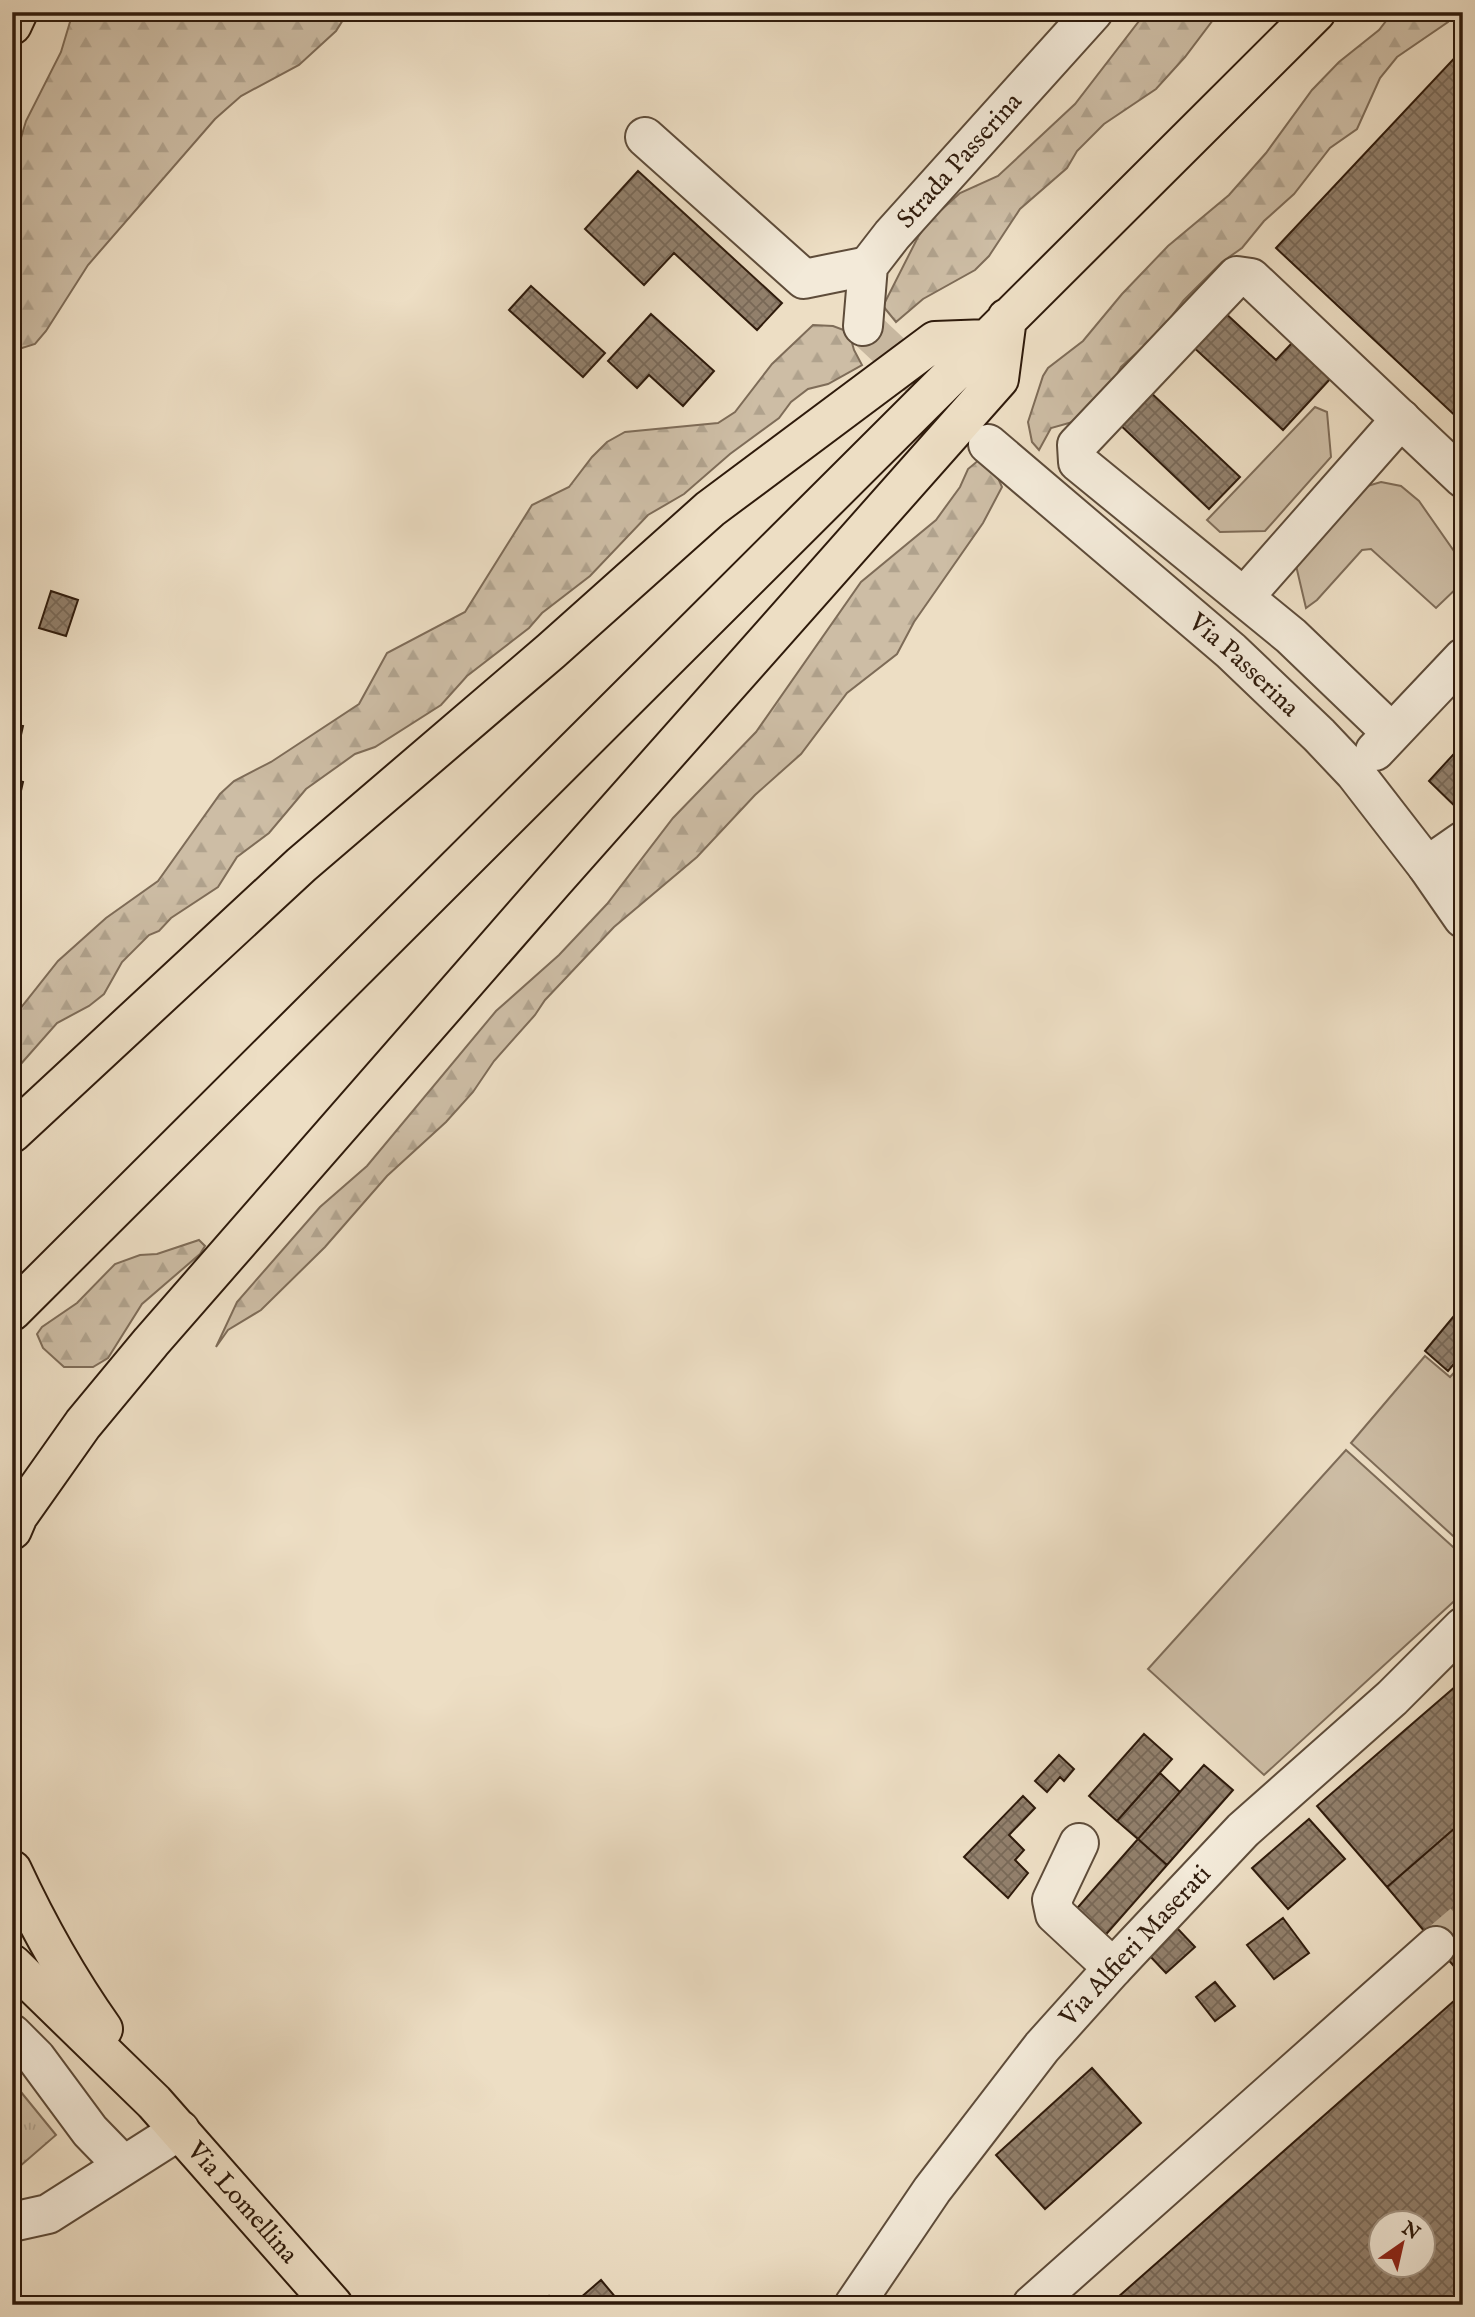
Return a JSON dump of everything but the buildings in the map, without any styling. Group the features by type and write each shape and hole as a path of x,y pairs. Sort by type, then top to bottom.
{"main road":[{"path":"12,25 18,12"},
{"path":"12,1311 1316,12"},
{"path":"12,1133 301,864 551,651 710,509 935,341 998,329"},
{"path":"12,1530 18,1516 83,1424 151,1342 999,379 998,329"},
{"path":"12,1870 36,1922 75,1989 154,2102"},
{"path":"12,1964 154,2102"},
{"name":"Via Lomellina","path":"154,2102 333,2305"}],"street":[{"name":"Strada Passerina","path":"868,266 892,235 1093,12"},
{"path":"645,137 804,279 868,266 863,326"},
{"path":"1391,732 1291,636 1078,462 1077,445 1237,276 1251,278 1463,478"},
{"path":"1244,597 1401,419"},
{"name":"Via Passerina","path":"988,444 1231,650 1355,773 1427,866 1463,918"},
{"path":"1355,773 1463,658"},
{"path":"1427,866 1463,841"},
{"name":"Via Alfieri Maserati","path":"854,2305 949,2168 1042,2047 1243,1829 1392,1698 1463,1627"},
{"path":"1079,1843 1052,1900 1055,1914 1113,1968"},
{"path":"1032,2305 1436,1946"},
{"path":"12,2034 36,2058 90,2132 124,2165"},
{"path":"12,2222 48,2214 180,2130"}],"green space":[{"path":"73,12 348,12 336,31 299,65 241,96 215,119 88,265 35,344 19,349 12,346 12,150 18,148 26,121 61,52"},
{"path":"1146,12 1219,12 1185,57 1156,89 1104,124 1077,151 1067,168 1020,209 989,256 975,270 923,299 896,322 883,306 929,221 960,193 998,176 1075,104"},
{"path":"1393,12 1455,12 1448,22 1397,57 1380,78 1357,129 1330,148 1294,194 1264,221 1242,248 1222,262 1184,300 1159,333 1121,367 1113,382 1076,421 1051,428 1039,450 1032,442 1028,422 1048,368 1083,341 1122,294 1168,246 1229,195 1266,153 1312,90 1339,62 1379,30"},
{"path":"813,325 833,326 849,332 862,365 828,384 808,389 791,402 779,418 730,454 684,494 648,515 590,576 467,676 441,705 375,747 355,754 306,789 269,833 237,857 218,887 171,918 159,931 149,935 122,962 104,994 89,1006 57,1023 12,1074 12,1019 58,961 106,918 158,881 220,794 234,781 271,762 359,704 387,653 465,612 532,505 569,487 607,442 625,432 718,423 735,412 772,364"},
{"path":"1315,407 1327,412 1331,457 1265,531 1220,532 1207,520"},
{"path":"980,459 998,478 1002,487 983,523 914,622 897,654 847,693 801,754 755,795 697,857 614,927 545,1000 446,1122 387,1176 325,1247 261,1310 228,1330 216,1347 237,1302 320,1207 367,1166 496,1011 559,955 607,904 673,818 756,732 861,582 936,520 960,487 968,469"},
{"path":"1381,482 1401,486 1419,501 1463,564 1463,582 1436,608 1371,549 1362,550 1317,600 1306,608 1294,557 1357,489"},
{"path":"199,1240 205,1246 200,1254 142,1304 108,1358 93,1367 64,1367 43,1348 37,1334 42,1327 77,1303 115,1264"},
{"path":"1425,1356 1450,1377 1463,1363 1463,1545 1351,1443"},
{"path":"1346,1450 1463,1556 1463,1593 1264,1775 1148,1669"},
{"path":"12,2081 56,2135 12,2173"}],"tunnel":[{"path":"863,326 959,416"},
{"path":"1436,1946 1463,1923"}]}
